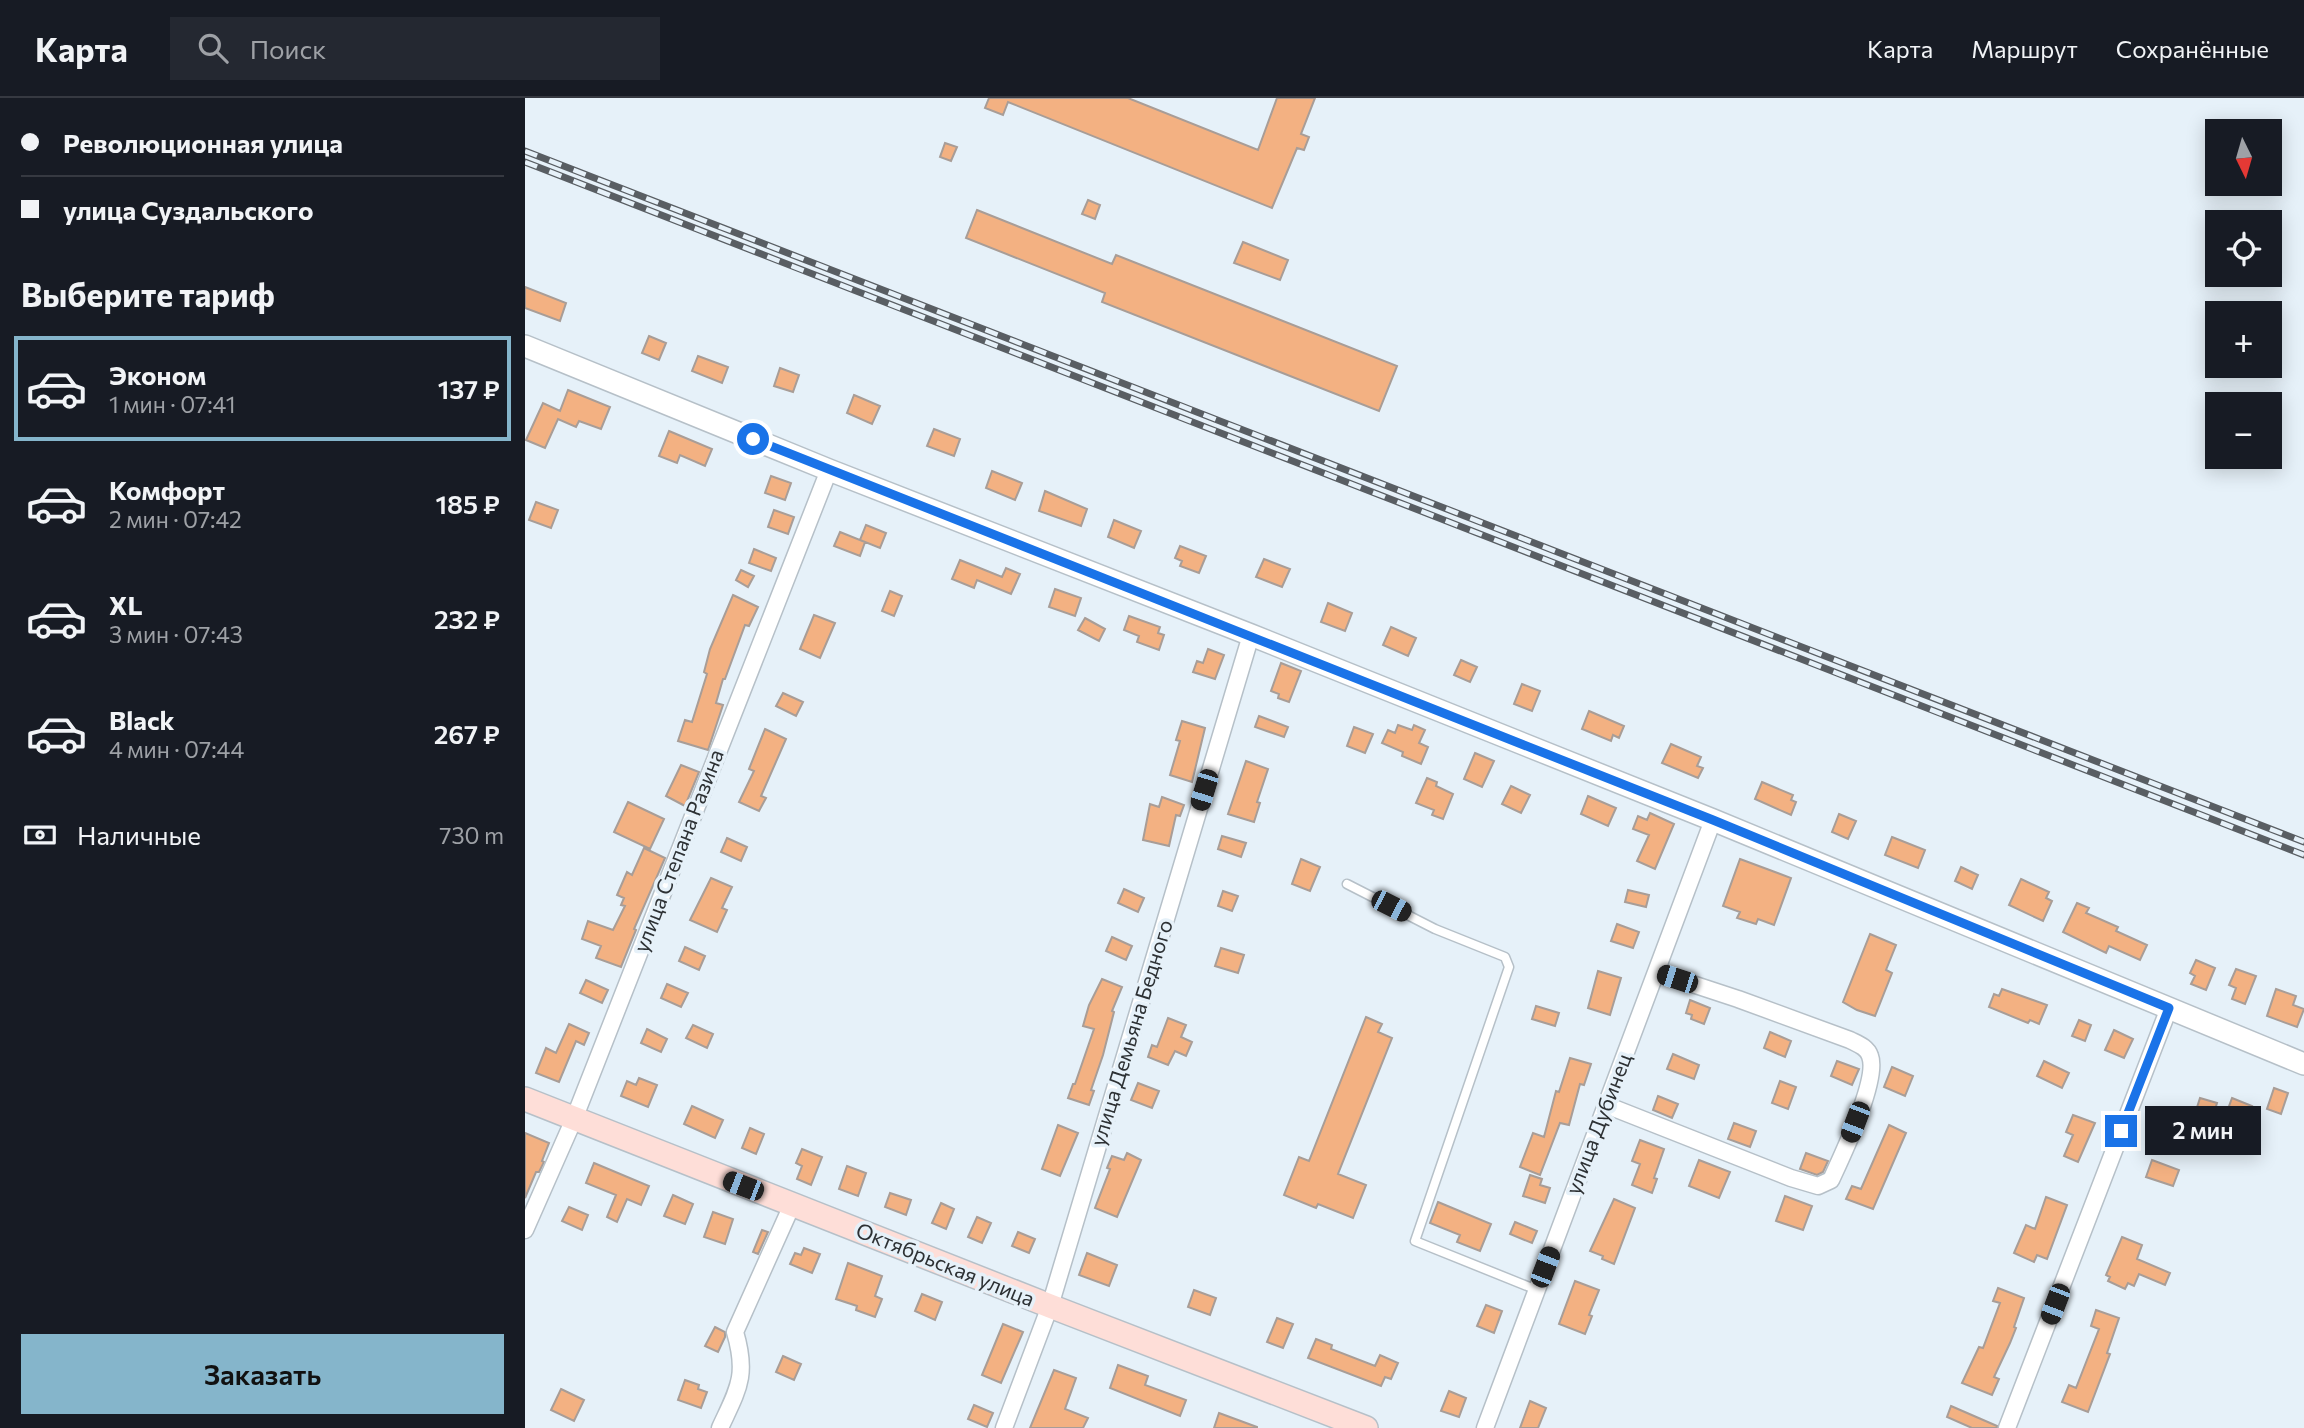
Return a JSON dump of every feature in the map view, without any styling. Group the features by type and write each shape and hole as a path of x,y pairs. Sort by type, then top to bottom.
{"main road":[{"name":"Октябрьская улица","path":"525,1100 1341,1423 1366,1428"}],"street":[{"path":"525,346 828,470 1251,635 1713,820 2304,1064"},
{"name":"улица Степана Разина","path":"525,1230 573,1119 828,470"},
{"name":"улица Демьяна Бедного","path":"1004,1428 1050,1306 1251,635"},
{"name":"улица Дубинец","path":"1485,1428 1713,820"},
{"path":"1606,1105 1791,1178 1818,1186 1831,1180 1862,1104 1872,1076 1871,1058 1866,1049 1850,1040 1656,972"},
{"path":"2007,1428 2169,1008"},
{"path":"720,1428 740,1385 743,1370 735,1332 792,1205"}],"lane":[{"path":"1347,884 1435,929 1505,957 1509,967 1415,1241 1537,1290"}],"building":[{"path":"989,98 1128,98 1258,150 1277,98 1315,98 1301,134 1309,137 1304,150 1297,148 1272,208 1008,102 1003,115 985,108"},
{"path":"945,143 957,147 951,161 940,157"},
{"path":"1088,200 1100,205 1095,219 1082,214"},
{"path":"977,210 1112,264 1116,255 1397,366 1379,411 1102,302 1105,293 966,238"},
{"path":"1243,242 1288,260 1280,280 1234,263"},
{"path":"525,287 566,303 560,321 525,308"},
{"path":"649,336 666,343 659,360 642,353"},
{"path":"698,356 728,367 722,383 692,371"},
{"path":"780,368 799,375 793,392 774,386"},
{"path":"568,390 610,407 601,429 579,421 576,427 558,419 545,448 526,440 543,403 560,411"},
{"path":"854,395 880,406 872,424 847,413"},
{"path":"934,429 960,439 954,456 927,446"},
{"path":"669,431 712,449 705,466 680,455 677,463 659,456"},
{"path":"992,471 1022,483 1015,500 986,488"},
{"path":"771,476 791,483 785,500 765,493"},
{"path":"1045,491 1087,509 1081,526 1039,511"},
{"path":"536,502 558,510 551,528 529,520"},
{"path":"774,510 794,517 788,534 768,527"},
{"path":"1114,520 1141,531 1134,548 1108,537"},
{"path":"866,525 886,533 880,548 860,540"},
{"path":"840,532 865,542 860,556 834,546"},
{"path":"1180,546 1206,556 1199,573 1180,566 1182,561 1175,558"},
{"path":"754,549 776,558 771,571 749,563"},
{"path":"1264,559 1290,569 1282,587 1256,577"},
{"path":"960,560 1002,577 1006,568 1020,574 1011,594 977,580 974,588 952,579"},
{"path":"741,570 754,576 748,587 736,580"},
{"path":"1055,589 1081,598 1075,616 1049,607"},
{"path":"890,591 902,596 894,616 882,611"},
{"path":"733,595 758,607 749,626 745,625 723,679 716,703 723,705 708,750 678,741 685,720 692,722 707,674 704,672 710,649"},
{"path":"1328,603 1352,613 1345,631 1321,622"},
{"path":"814,615 835,623 820,658 800,649"},
{"path":"1129,616 1160,627 1158,633 1164,635 1159,650 1137,642 1139,636 1124,630"},
{"path":"1085,618 1105,629 1099,641 1078,630"},
{"path":"1391,627 1416,638 1408,656 1383,645"},
{"path":"1208,649 1224,655 1215,679 1193,672 1197,661 1203,663"},
{"path":"1461,660 1477,667 1470,682 1454,675"},
{"path":"1281,663 1301,671 1289,702 1278,698 1279,694 1271,691"},
{"path":"1522,684 1540,691 1532,711 1514,704"},
{"path":"783,693 803,702 796,716 776,706"},
{"path":"1589,711 1624,726 1619,738 1613,735 1611,741 1582,729"},
{"path":"1259,716 1288,727 1284,737 1255,727"},
{"path":"1182,721 1205,728 1192,782 1170,775 1180,741 1176,740"},
{"path":"1398,725 1412,730 1414,725 1425,730 1419,743 1428,747 1421,764 1382,743 1388,730 1395,733"},
{"path":"1354,727 1373,734 1365,753 1347,746"},
{"path":"765,729 786,739 761,796 766,798 759,811 739,802 754,771 749,769"},
{"path":"1671,744 1701,757 1697,766 1703,768 1698,778 1662,763"},
{"path":"1475,753 1494,761 1482,787 1464,779"},
{"path":"1246,761 1268,769 1257,802 1260,803 1254,822 1228,814"},
{"path":"681,765 699,772 685,806 666,796"},
{"path":"1427,778 1453,794 1443,819 1432,815 1434,810 1416,803"},
{"path":"1762,782 1793,795 1791,800 1796,802 1791,815 1755,799"},
{"path":"1511,786 1530,795 1521,813 1502,804"},
{"path":"1588,796 1616,808 1608,826 1581,814"},
{"path":"1162,797 1184,805 1180,816 1176,815 1169,846 1143,840 1150,804 1159,807"},
{"path":"628,802 664,819 650,849 614,832"},
{"path":"1650,813 1674,824 1655,869 1637,861 1649,835 1633,829 1638,816 1647,820"},
{"path":"1839,814 1856,821 1848,839 1832,832"},
{"path":"1222,836 1246,843 1241,857 1218,849"},
{"path":"1892,837 1925,850 1918,868 1885,855"},
{"path":"727,838 747,847 741,861 721,852"},
{"path":"644,848 665,858 634,929 636,930 621,967 596,958 601,946 582,939 588,921 613,930 625,906 621,905 624,898 617,895 627,872 632,875"},
{"path":"1301,859 1320,867 1310,891 1292,884"},
{"path":"1740,859 1791,878 1774,925 1758,919 1756,924 1737,918 1740,912 1723,906"},
{"path":"1961,867 1978,875 1972,889 1955,881"},
{"path":"711,878 732,887 722,908 727,910 717,932 690,920"},
{"path":"2021,879 2049,892 2046,898 2052,901 2043,921 2009,905"},
{"path":"1124,889 1144,898 1138,912 1118,903"},
{"path":"1628,890 1649,895 1646,907 1625,902"},
{"path":"1223,891 1238,896 1232,911 1218,906"},
{"path":"2077,903 2089,908 2086,913 2118,927 2116,931 2147,945 2140,960 2109,946 2106,953 2063,932"},
{"path":"1617,924 1639,932 1633,948 1611,941"},
{"path":"1870,934 1896,945 1886,970 1892,973 1875,1016 1843,1002"},
{"path":"1112,937 1132,946 1126,960 1106,951"},
{"path":"685,947 705,956 699,970 679,961"},
{"path":"1221,948 1244,955 1238,973 1215,966"},
{"path":"2196,960 2215,968 2206,990 2191,984 2195,976 2190,973"},
{"path":"2236,969 2256,976 2245,1004 2232,999 2236,988 2229,985"},
{"path":"1598,971 1621,978 1610,1015 1588,1008"},
{"path":"1102,979 1122,987 1112,1011 1114,1012 1089,1105 1068,1098 1094,1029 1083,1026 1089,1005"},
{"path":"586,980 608,990 602,1003 580,993"},
{"path":"667,984 688,993 681,1007 661,998"},
{"path":"2002,989 2047,1005 2039,1024 2030,1020 2028,1023 1989,1007 1994,994 1999,996"},
{"path":"2276,989 2296,996 2293,1005 2304,1009 2297,1027 2267,1016"},
{"path":"1690,1000 1710,1008 1704,1024 1691,1019 1692,1015 1686,1013"},
{"path":"1536,1006 1559,1013 1555,1026 1532,1019"},
{"path":"1366,1017 1382,1024 1378,1032 1392,1038 1338,1174 1366,1185 1353,1218 1318,1204 1316,1208 1284,1195 1299,1157 1309,1161"},
{"path":"1168,1018 1186,1025 1181,1037 1192,1042 1186,1056 1175,1051 1168,1065 1148,1057 1152,1045 1157,1047"},
{"path":"2079,1020 2091,1025 2085,1041 2072,1036"},
{"path":"569,1024 589,1033 584,1045 576,1041 559,1082 536,1073 546,1048 556,1053"},
{"path":"693,1025 713,1034 707,1048 686,1038"},
{"path":"647,1029 667,1039 661,1052 641,1043"},
{"path":"2114,1030 2133,1039 2124,1058 2105,1050"},
{"path":"1770,1032 1791,1041 1785,1057 1764,1048"},
{"path":"1673,1054 1699,1065 1694,1079 1667,1069"},
{"path":"1570,1058 1591,1064 1584,1085 1580,1084 1569,1125 1560,1123 1540,1175 1520,1167 1533,1133 1544,1137 1556,1091 1559,1092"},
{"path":"1837,1061 1859,1069 1852,1085 1831,1076"},
{"path":"2044,1061 2069,1073 2062,1088 2037,1076"},
{"path":"1892,1067 1913,1076 1905,1096 1884,1087"},
{"path":"639,1078 657,1085 648,1107 621,1096 627,1081 636,1085"},
{"path":"1780,1081 1796,1087 1788,1109 1772,1103"},
{"path":"1138,1083 1159,1091 1152,1108 1131,1100"},
{"path":"2274,1088 2288,1093 2281,1114 2267,1109"},
{"path":"1658,1096 1678,1104 1672,1118 1653,1110"},
{"path":"2200,1098 2217,1103 2210,1126 2193,1120"},
{"path":"2232,1098 2252,1106 2247,1117 2228,1109"},
{"path":"692,1106 723,1120 715,1138 684,1124"},
{"path":"2073,1115 2095,1123 2078,1162 2064,1156 2073,1135 2066,1132"},
{"path":"1734,1123 1756,1131 1750,1147 1728,1139"},
{"path":"1058,1125 1078,1133 1060,1176 1042,1169"},
{"path":"1889,1125 1906,1133 1873,1209 1846,1199 1852,1186 1861,1189"},
{"path":"750,1128 764,1134 756,1154 742,1148"},
{"path":"2176,1128 2196,1137 2190,1151 2170,1142"},
{"path":"525,1133 549,1143 542,1161 544,1162 539,1172 536,1172 525,1198"},
{"path":"1640,1140 1664,1149 1652,1193 1632,1185 1640,1164 1632,1161"},
{"path":"802,1149 822,1157 811,1185 797,1179 802,1166 796,1163"},
{"path":"1127,1153 1141,1160 1117,1217 1095,1208 1110,1169 1107,1168 1112,1156 1124,1160"},
{"path":"1806,1153 1828,1161 1823,1172 1817,1175 1800,1169"},
{"path":"1699,1160 1730,1172 1719,1198 1689,1186"},
{"path":"2152,1160 2179,1170 2173,1186 2146,1177"},
{"path":"594,1163 649,1186 641,1205 627,1199 617,1222 607,1217 616,1195 586,1183"},
{"path":"847,1166 866,1173 858,1196 839,1189"},
{"path":"1530,1175 1542,1179 1540,1185 1550,1188 1545,1203 1523,1196"},
{"path":"890,1193 911,1200 906,1215 885,1207"},
{"path":"673,1195 693,1204 685,1224 664,1216"},
{"path":"1785,1196 1812,1206 1803,1230 1776,1221"},
{"path":"2046,1197 2067,1205 2047,1259 2037,1255 2034,1262 2014,1253 2026,1225 2035,1229"},
{"path":"1614,1199 1635,1208 1614,1264 1590,1251"},
{"path":"1438,1202 1491,1224 1480,1251 1457,1242 1460,1235 1430,1223"},
{"path":"941,1203 954,1209 946,1229 932,1223"},
{"path":"569,1207 588,1215 582,1230 562,1221"},
{"path":"713,1212 733,1219 725,1244 704,1237"},
{"path":"977,1217 991,1223 982,1243 968,1237"},
{"path":"1515,1222 1537,1231 1532,1243 1510,1234"},
{"path":"762,1230 768,1232 758,1254 753,1252"},
{"path":"1018,1232 1035,1239 1029,1253 1012,1246"},
{"path":"2122,1237 2142,1245 2137,1259 2170,1273 2165,1285 2139,1274 2134,1286 2128,1283 2125,1289 2108,1281 2110,1277 2106,1275"},
{"path":"804,1248 820,1254 812,1273 790,1264 795,1253 801,1255"},
{"path":"1087,1253 1117,1265 1109,1286 1079,1275"},
{"path":"848,1263 882,1276 875,1296 882,1299 875,1317 856,1310 857,1306 836,1299"},
{"path":"1575,1281 1599,1290 1585,1334 1559,1324"},
{"path":"1998,1288 2024,1298 2014,1327 2016,1328 1994,1377 1999,1379 1992,1395 1962,1383 1979,1347 1983,1348 2000,1303 1993,1301"},
{"path":"1194,1290 1216,1298 1210,1315 1188,1307"},
{"path":"922,1294 942,1302 935,1320 915,1311"},
{"path":"1486,1305 1502,1311 1494,1333 1477,1326"},
{"path":"2096,1310 2119,1318 2107,1353 2110,1354 2088,1412 2062,1402 2069,1385 2076,1388 2099,1329 2091,1326"},
{"path":"1277,1318 1293,1324 1283,1348 1267,1342"},
{"path":"1003,1324 1023,1332 1001,1383 982,1375"},
{"path":"715,1327 725,1332 718,1352 705,1346"},
{"path":"1316,1339 1332,1345 1331,1349 1375,1366 1380,1355 1398,1363 1391,1379 1385,1377 1381,1386 1308,1358"},
{"path":"783,1356 801,1364 794,1380 776,1372"},
{"path":"1118,1365 1148,1376 1145,1385 1186,1400 1180,1416 1110,1388"},
{"path":"1054,1370 1076,1378 1065,1409 1088,1418 1083,1428 1030,1428"},
{"path":"685,1380 699,1385 698,1389 707,1392 701,1408 678,1400"},
{"path":"561,1389 584,1400 574,1421 551,1410"},
{"path":"1449,1391 1466,1398 1459,1417 1441,1411"},
{"path":"1530,1401 1546,1408 1538,1428 1520,1428"},
{"path":"974,1405 993,1413 987,1427 968,1419"},
{"path":"1951,1406 1997,1428 1972,1428 1947,1417"},
{"path":"1219,1413 1257,1427 1257,1428 1214,1428"}],"railway":[{"path":"525,151 2304,842"},
{"path":"525,162 2304,855"}],"route":[{"path":"753,439 1713,820 2169,1008 2121,1131"}]}
